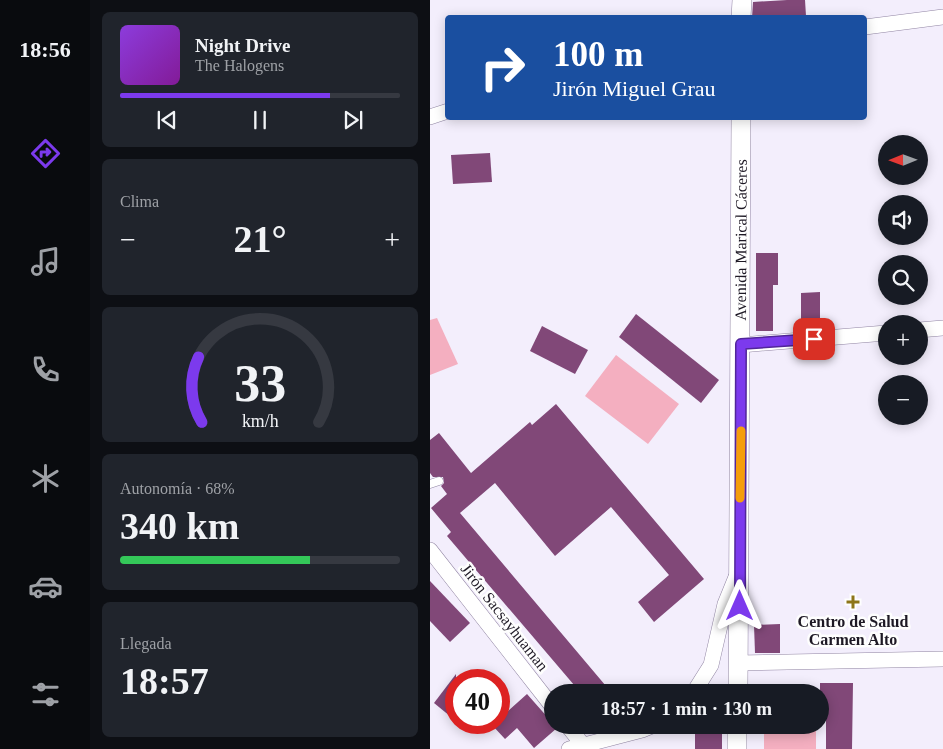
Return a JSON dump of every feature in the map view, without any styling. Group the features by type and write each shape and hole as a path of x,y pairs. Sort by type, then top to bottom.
{"street":[{"path":"741,15 742,0"},
{"path":"867,27 943,17"},
{"path":"430,117 445,112"},
{"name":"Avenida Marical Cáceres","path":"738,684 741,120"},
{"path":"928,329 943,328"},
{"path":"741,344 878,334"},
{"name":"Jirón Sacsayhuaman","path":"430,550 544,696"},
{"path":"699,684 711,665 725,604 740,569"},
{"path":"739,663 943,658"},
{"path":"571,734 576,747 626,734"},
{"path":"737,734 737,749"}],"lane":[{"path":"430,484 439,481"}],"shaded area":[{"path":"437,318 458,364 430,375 430,320"},
{"path":"616,355 679,404 648,444 585,396"},
{"path":"764,734 816,734 816,749 764,749"}],"building":[{"path":"805,0 806,15 752,15 753,2"},
{"path":"490,153 492,182 453,184 451,155"},
{"path":"756,253 778,253 778,285 773,285 773,331 756,331"},
{"path":"820,292 820,326 801,326 801,293"},
{"path":"636,314 719,380 701,403 619,337"},
{"path":"542,326 588,350 575,374 530,351"},
{"path":"556,404 704,579 654,622 638,602 669,575 611,507 555,556 495,483 460,513 604,684 573,684 447,536 451,532 431,508 447,494 441,486 444,483 443,477 433,477 430,473 430,440 439,433 471,473 530,422 532,425"},
{"path":"430,581 470,623 450,642 430,621"},
{"path":"780,624 780,653 755,653 754,625"},
{"path":"853,683 852,749 826,749 826,734 829,734 829,684 820,684"},
{"path":"445,688 445,712 434,703"},
{"path":"527,694 544,713 544,734 550,734 534,748 517,728 505,739 500,734 510,734 510,709"},
{"path":"695,734 722,734 722,749 695,749"}],"slow traffic":[{"path":"740,498 741,431"}],"place":[{"name":"Centro de Salud Carmen Alto","path":"853,602"}],"route":[{"path":"740,606 741,344 814,339"}]}
